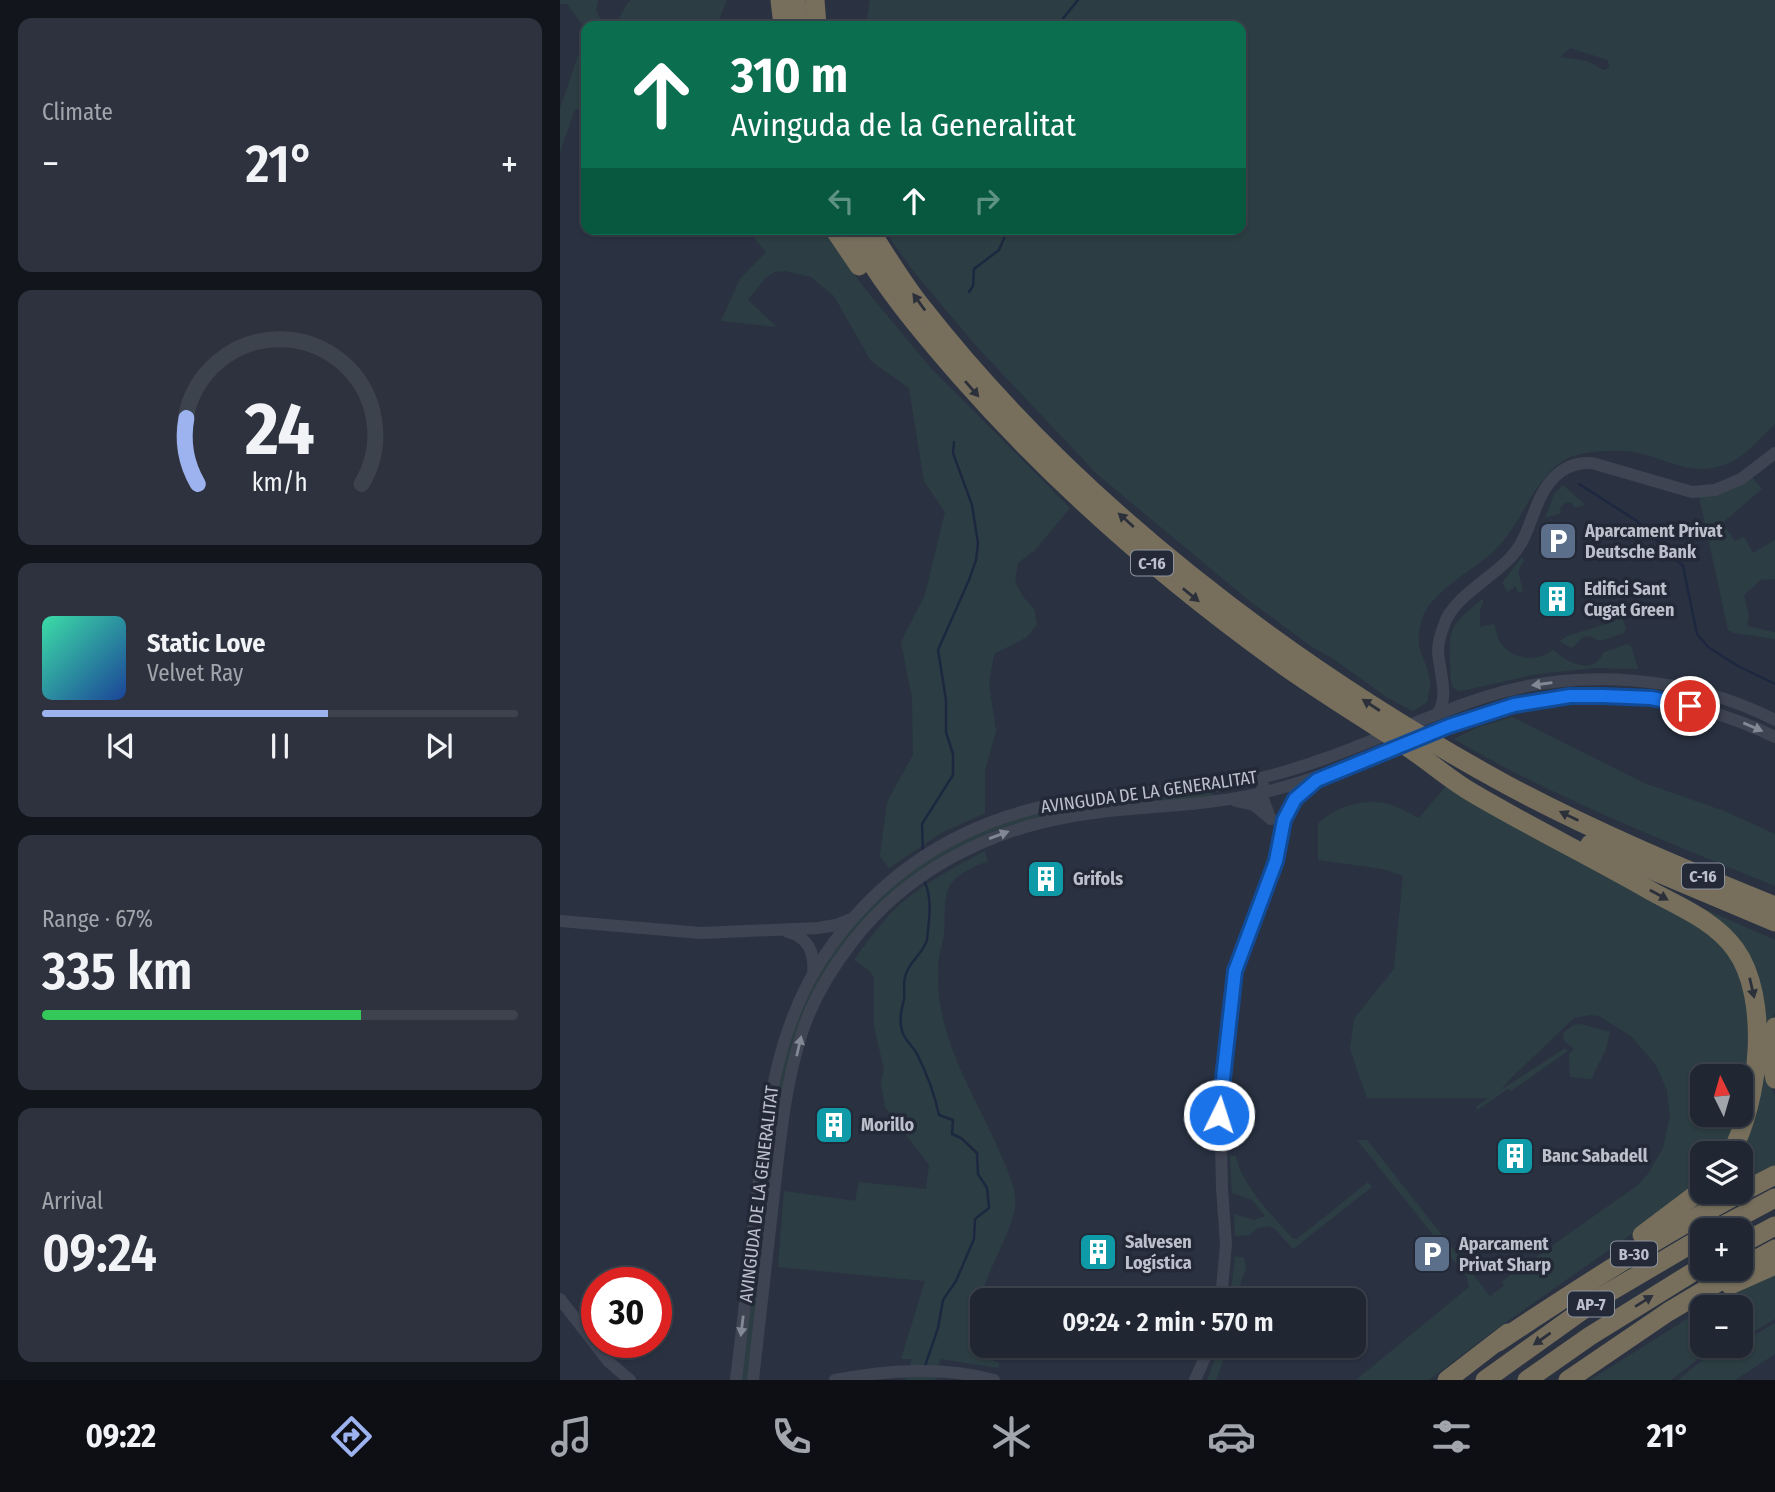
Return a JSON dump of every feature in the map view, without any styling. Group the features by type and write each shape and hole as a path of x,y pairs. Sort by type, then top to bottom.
{"highway":[{"path":"780,0 782,21"},
{"path":"796,0 798,21"},
{"path":"815,0 817,21"},
{"path":"838,235 859,267 902,320 927,338"},
{"name":"C-16","path":"855,235 884,282 927,338 1025,446 1160,569 1282,664 1410,749 1511,805 1662,876 1775,922"},
{"name":"C-16","path":"875,235 919,303 996,392 1084,482 1192,576 1295,654 1392,718 1508,785 1631,845 1775,906"},
{"path":"1410,749 1467,789 1693,913 1718,930 1735,948 1744,964 1755,1003 1751,1093 1744,1126 1737,1141"},
{"path":"1631,845 1713,867 1775,892"},
{"path":"1775,1027 1769,1051 1775,1079"},
{"name":"B-30","path":"1447,1380 1498,1342 1657,1240 1775,1175"},
{"path":"1738,1218 1775,1198"},
{"path":"1498,1342 1561,1291 1690,1200"},
{"path":"1753,1238 1775,1226"},
{"name":"AP-7","path":"1485,1380 1601,1297 1690,1245"},
{"path":"1753,1261 1775,1249"},
{"path":"1633,1336 1737,1280 1775,1265"},
{"name":"AP-7","path":"1527,1380 1590,1336 1690,1274"},
{"path":"1568,1380 1719,1281"}],"street":[{"path":"1434,715 1441,710 1443,698 1438,648 1444,622 1457,604 1499,570 1522,545 1542,495 1551,481 1564,469 1582,462 1592,463 1692,492 1715,490 1741,480 1775,453"},
{"name":"AVINGUDA DE LA GENERALITAT","path":"736,1380 767,1113 787,1029 813,974 851,918 880,890 937,847 978,825 1046,805 1257,779 1336,754 1434,715 1513,688 1537,684 1631,681 1684,688 1755,710 1775,720"},
{"name":"AVINGUDA DE LA GENERALITAT","path":"753,1380 780,1143 802,1034 822,989 853,941 908,887 938,864 981,842 1026,826 1070,816 1264,798 1449,726 1514,705 1570,696 1651,698 1696,707 1727,716 1775,737"},
{"path":"1443,698 1447,702 1463,705"},
{"path":"1276,861 1276,835 1264,798 1264,783 1320,767 1336,754"},
{"path":"1264,798 1273,808 1280,808 1317,780 1358,762"},
{"path":"1222,1288 1226,1244 1220,1100 1235,971 1276,861 1284,820 1295,799"},
{"path":"1226,800 1254,805 1270,818"},
{"path":"560,922 672,932 784,931 827,927 851,918"},
{"path":"784,931 800,936 806,942 813,955 813,974"},
{"path":"560,1299 601,1353 630,1380"},
{"path":"560,1312 594,1357 618,1380"},
{"path":"1195,1380 1205,1358"},
{"path":"879,1380 904,1374"},
{"path":"936,1374 956,1380"},
{"path":"835,1380 936,1374 994,1380"}],"shaded area":[{"path":"560,0 598,0 596,11 602,21 581,22 567,4 560,4"},
{"path":"631,0 727,0 718,21 618,21"},
{"path":"870,0 1775,0 1775,424 1739,457 1713,468 1679,466 1634,452 1599,451 1572,456 1554,468 1544,478 1504,540 1443,591 1427,609 1418,639 1430,688 1427,702 1413,711 1388,698 1312,647 1246,598 1097,474 978,348 889,235 1246,235 1246,21 867,21","holes":["1570,48 1608,60 1609,68 1604,70 1587,61 1560,57"]},
{"path":"581,47 581,110 575,109 560,152 560,109"},
{"path":"752,235 829,235 861,284 929,366 1070,508 1035,550 1018,563 1015,582 1034,609 1037,624 1027,637 994,654 989,684 996,731 985,770 985,813 941,833 889,868 880,856 887,802 913,755 912,698 901,642 925,595 945,512 924,481 909,388 871,361 834,296 811,277 785,271 775,272 766,277 748,300 777,327 721,321 740,279 766,252"},
{"path":"1752,477 1762,489 1722,523 1735,541 1744,537 1753,553 1775,540 1775,579 1760,580 1744,595 1749,616 1747,626 1775,632 1775,639 1728,630 1699,496"},
{"path":"1563,485 1585,505 1575,508 1572,503 1566,502 1560,508 1561,513 1545,518 1554,494"},
{"path":"1522,557 1524,560 1518,571 1523,591 1518,593 1516,586 1508,592 1502,583"},
{"path":"1484,598 1480,610 1480,627 1494,624 1499,641 1517,656 1540,657 1553,650 1572,663 1586,666 1599,660 1603,653 1627,644 1631,646 1638,669 1595,668 1537,674 1457,690 1451,680 1452,633 1462,617"},
{"path":"1613,614 1622,617 1626,629 1624,633 1600,641 1590,636 1583,637 1572,648 1559,641 1616,621"},
{"path":"1512,717 1644,783 1724,811 1775,834 1775,886 1571,800 1454,739 1476,728"},
{"path":"1447,785 1710,933 1735,962 1745,986 1748,1020 1746,1064 1690,1064 1690,1127 1734,1127 1728,1141 1690,1141 1690,1190 1429,1380 1356,1380 1469,1287 1467,1277 1357,1140 1367,1140 1490,1296 1504,1286 1502,1281 1638,1185 1648,1174 1663,1148 1670,1117 1667,1090 1656,1065 1631,1036 1599,1016 1590,1015 1574,1018 1501,1090 1565,1048 1568,1051 1511,1091 1508,1089 1477,1110 1476,1107 1488,1098 1367,1098 1350,1049 1354,1019 1394,969 1403,876 1383,869 1318,860 1318,824 1334,812 1353,804 1374,802 1397,807 1419,818"},
{"path":"1212,790 1213,797 1033,819 995,831 937,860 883,901 797,1035 748,1380 741,1380 757,1232 785,1050 813,984 834,951 884,894 946,849 981,831 1036,813 1101,802"},
{"path":"985,851 987,861 958,876 948,891 944,935 939,955 939,996 944,1024 953,1050 1001,1154 1011,1180 1015,1206 983,1288 970,1288 970,1358 992,1358 999,1363 999,1368 940,1359 935,1380 905,1380 912,1359 901,1359 925,1281 778,1267 784,1191 855,1201 859,1182 926,1189 929,1165 885,1107 881,1083 884,1069 874,1027 874,978 870,971 854,960 892,912 936,878"},
{"path":"1684,900 1775,940 1775,1013 1767,1026 1766,1073 1775,1096 1775,1165 1753,1176 1753,1141 1742,1141 1743,1127 1754,1127 1754,1064 1749,1064 1756,976"},
{"path":"1580,1024 1610,1032 1606,1049 1591,1079 1570,1077 1569,1054 1574,1049 1564,1040 1563,1033 1573,1025"},
{"path":"1230,1156 1236,1156 1251,1189 1293,1239 1297,1239 1368,1182 1372,1187 1293,1249 1274,1228 1268,1226 1258,1228 1249,1235 1235,1236 1234,1214 1254,1220 1265,1216 1252,1200 1232,1193"},
{"path":"1235,1256 1244,1258 1246,1268 1240,1288 1231,1288"},
{"path":"1775,1274 1775,1319 1753,1332 1753,1295 1731,1295"},
{"path":"1690,1317 1690,1358 1699,1358 1671,1380 1590,1380"},
{"path":"1775,1323 1775,1354 1735,1380 1678,1380 1705,1358 1753,1358 1753,1336"},
{"path":"1215,1358 1224,1358 1216,1380 1207,1380"}],"waterway":[{"path":"1061,21 1078,0"},
{"path":"969,292 973,286 974,269 999,250 1005,235"},
{"path":"923,852 922,824 953,775 953,754 946,732 946,700 938,650 969,580 978,543 972,505 953,453 954,442"},
{"path":"1579,484 1637,521 1683,566 1697,634 1708,647 1738,666 1775,684"},
{"path":"924,880 929,902 927,940 905,977 901,1027 924,1068 939,1115 953,1120 952,1134 961,1138 977,1153 978,1174 987,1188 989,1208 975,1219 974,1239 956,1281 943,1300 938,1328 925,1366"}],"place":[{"name":"Aparcament Privat Deutsche Bank","path":"1558,541"},
{"name":"Edifici Sant Cugat Green","path":"1557,599"},
{"name":"Grifols","path":"1046,879"},
{"name":"Morillo","path":"834,1125"},
{"name":"Banc Sabadell","path":"1515,1156"},
{"name":"Salvesen Logística","path":"1098,1252"},
{"name":"Aparcament Privat Sharp","path":"1432,1254"}],"route":[{"path":"1219,1115 1235,971 1276,861 1284,820 1295,799 1317,780 1358,762 1449,726 1514,705 1570,696 1603,696 1651,698 1690,706"}]}
